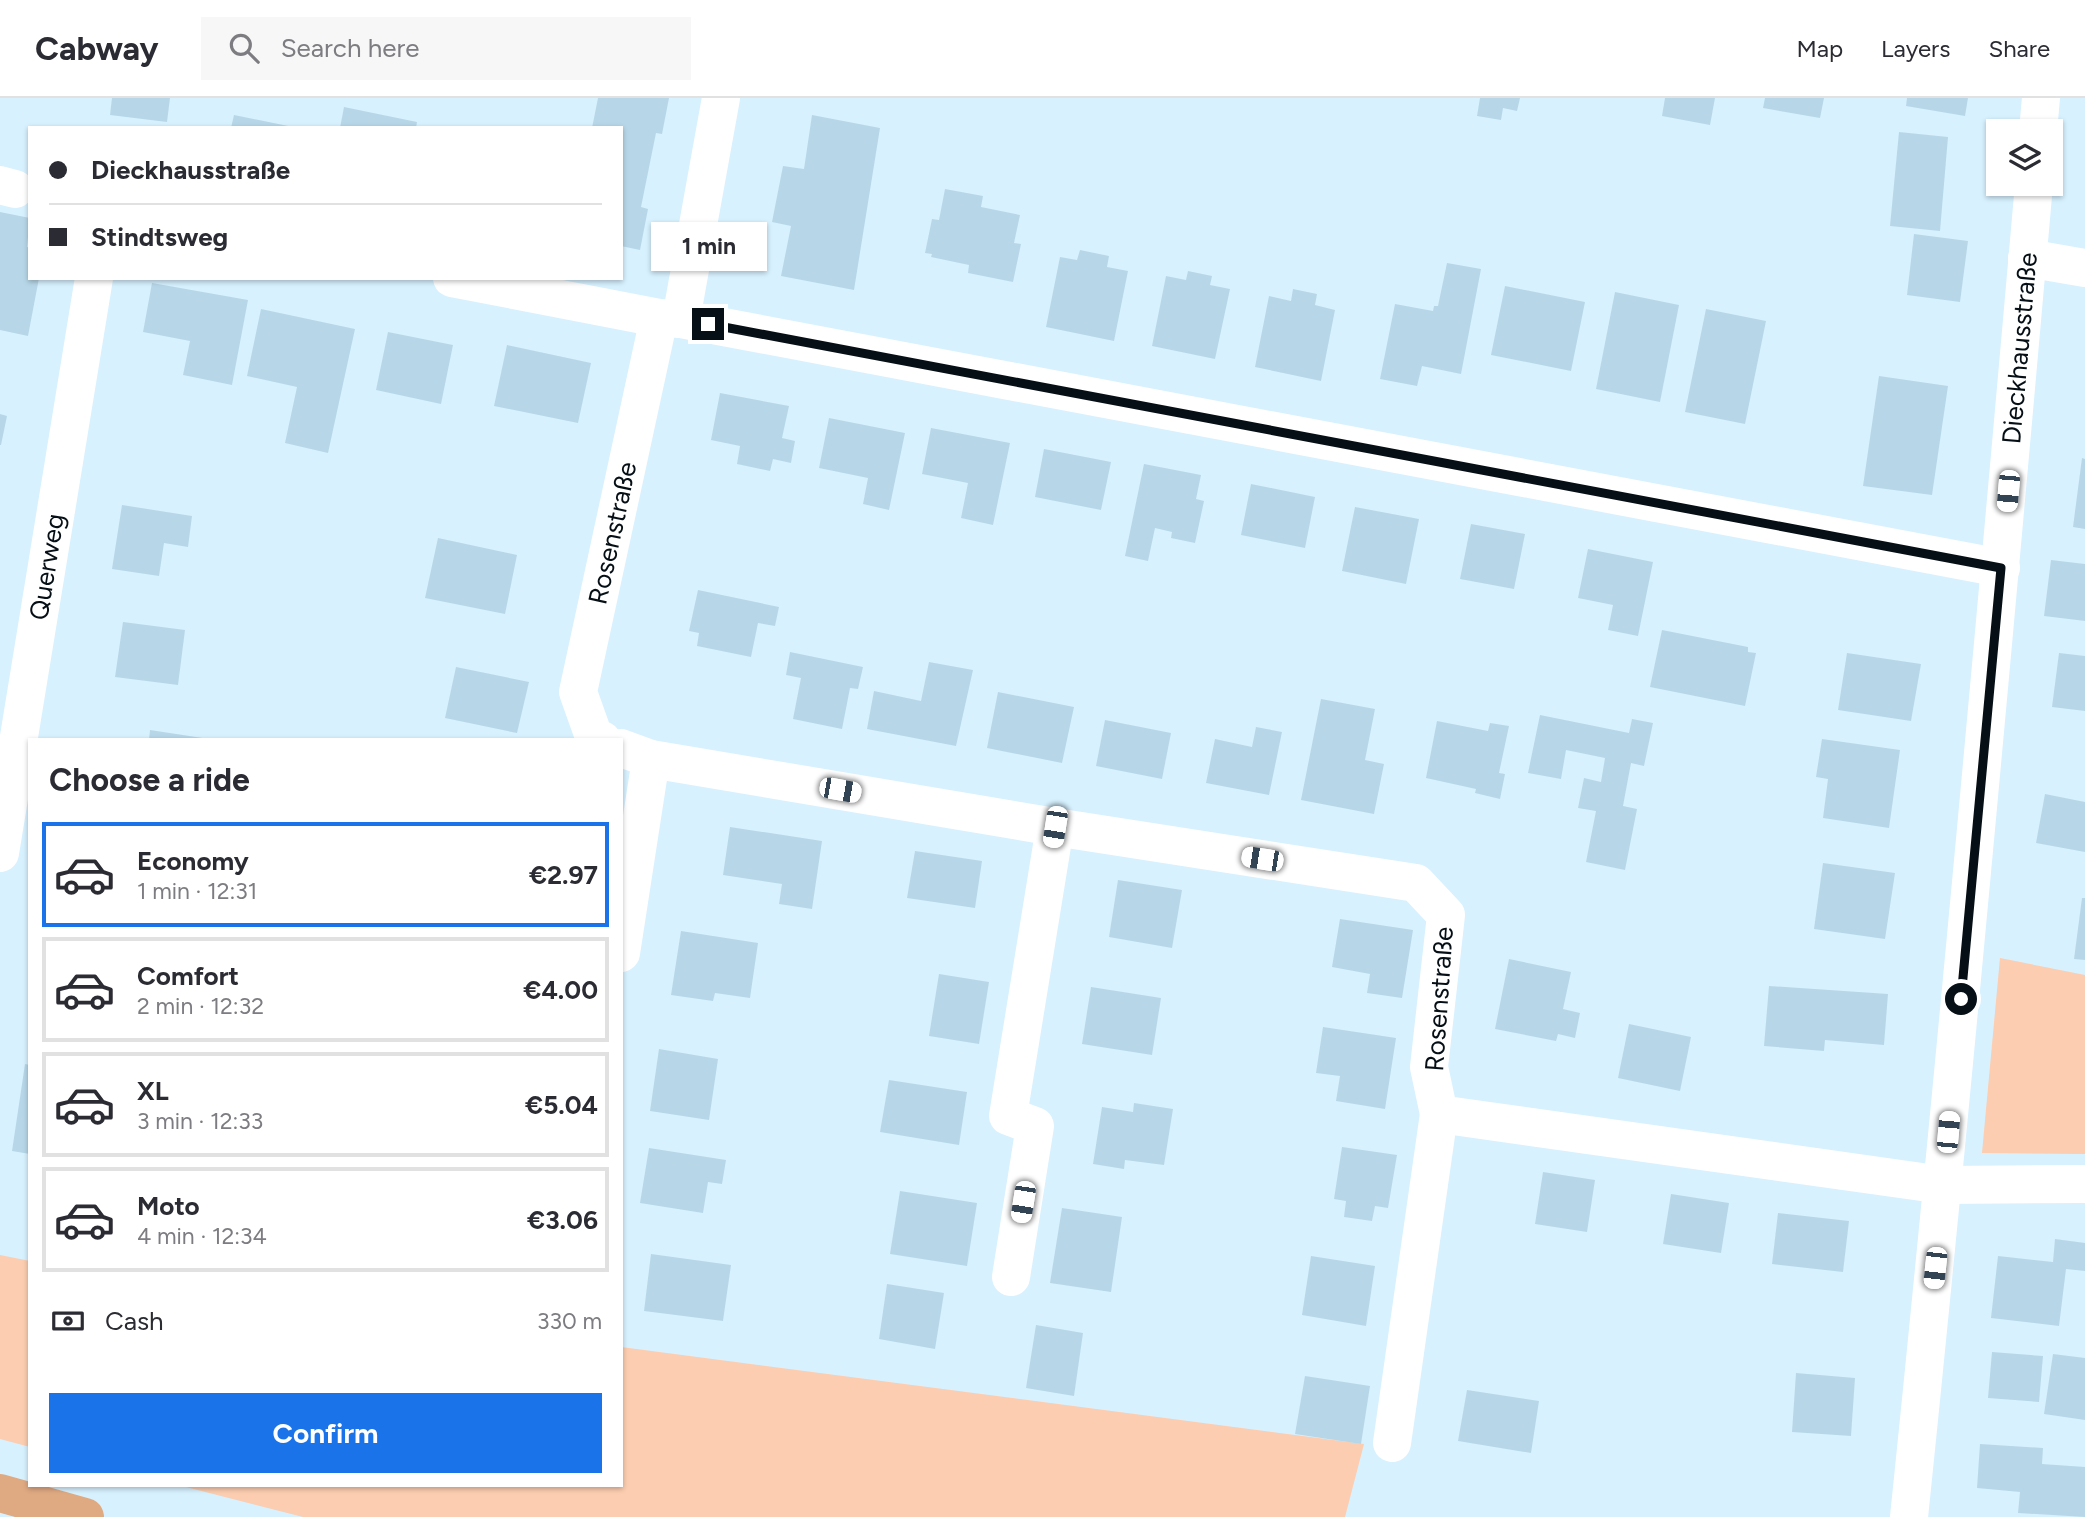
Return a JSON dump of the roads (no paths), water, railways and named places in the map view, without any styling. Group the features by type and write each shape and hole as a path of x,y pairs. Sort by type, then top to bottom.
{"main road":[{"path":"0,1493 85,1517"}],"street":[{"name":"Rosenstraße","path":"597,738 578,692 670,319 721,98"},
{"path":"2039,119 2041,98"},
{"name":"Dieckhausstraße","path":"1909,1517 2001,568 2033,196"},
{"path":"2027,258 2085,268"},
{"name":"Querweg","path":"0,853 94,280"},
{"path":"463,280 2001,568"},
{"name":"Rosenstraße","path":"623,926 636,753 1055,827 1416,883 1446,915 1429,1067 1439,1114 1392,1443"},
{"path":"1011,1277 1035,1126 1008,1116 1055,827"},
{"path":"1439,1114 1943,1185 2085,1184"}]}
